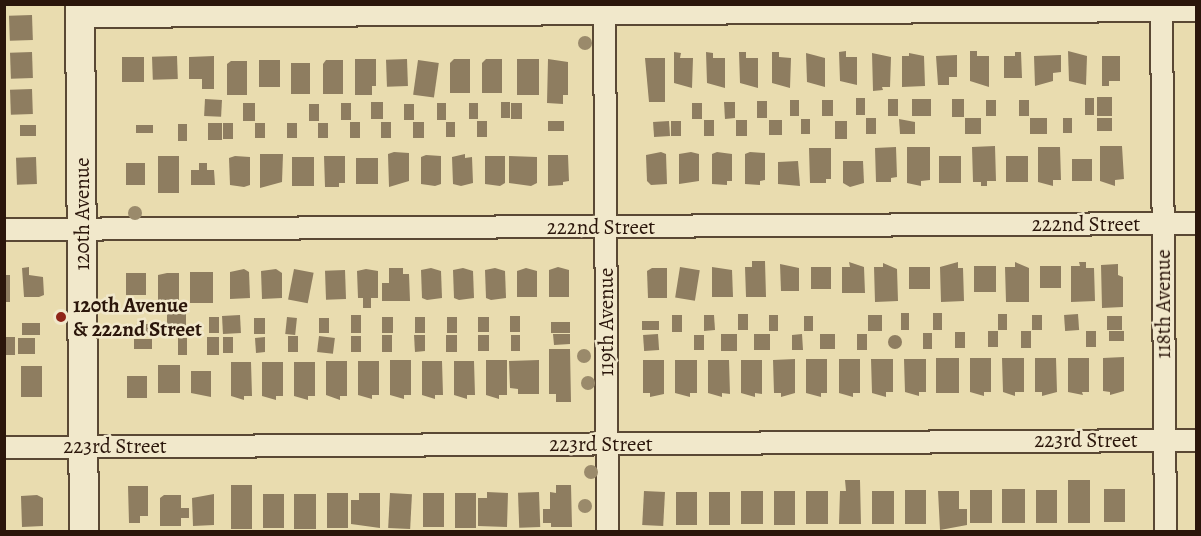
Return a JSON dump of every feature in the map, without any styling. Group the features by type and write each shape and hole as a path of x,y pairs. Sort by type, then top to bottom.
{"street":[{"path":"80,10 1161,8 1197,10"},
{"name":"118th Avenue","path":"1161,8 1165,531"},
{"name":"119th Avenue","path":"604,9 607,531"},
{"name":"120th Avenue","path":"80,10 84,531"},
{"name":"222nd Street","path":"4,229 1197,223"},
{"name":"223rd Street","path":"4,447 1197,440"}],"building":[{"path":"32,15 33,40 10,41 9,16"},
{"path":"846,51 846,57 857,57 857,85 840,81 839,52"},
{"path":"970,51 977,51 977,56 989,56 989,87 970,81"},
{"path":"1068,51 1087,56 1086,85 1069,81"},
{"path":"32,52 33,78 11,79 10,53"},
{"path":"674,52 681,53 680,58 693,58 692,88 674,83"},
{"path":"706,52 713,53 713,58 725,58 725,88 707,83"},
{"path":"739,52 746,52 746,58 758,58 758,88 740,83"},
{"path":"772,52 779,52 779,57 791,58 790,88 772,83"},
{"path":"1015,52 1021,52 1022,78 1004,78 1004,56 1015,56"},
{"path":"806,53 825,58 825,87 807,82"},
{"path":"872,53 891,57 890,87 882,87 883,90 873,91"},
{"path":"909,53 924,56 925,86 902,87 902,56 909,56"},
{"path":"957,55 957,77 949,77 949,85 938,85 936,56"},
{"path":"1061,55 1061,72 1053,73 1053,81 1035,86 1034,56"},
{"path":"177,56 178,79 153,80 152,57"},
{"path":"214,56 214,89 202,89 202,79 189,79 189,57"},
{"path":"1102,56 1120,56 1120,81 1109,81 1109,86 1102,86"},
{"path":"122,57 144,57 144,82 122,82"},
{"path":"645,58 665,58 665,102 649,102"},
{"path":"355,59 376,59 376,86 372,86 372,95 355,95"},
{"path":"407,59 408,86 387,87 386,60"},
{"path":"454,59 470,59 470,93 450,93 450,63"},
{"path":"486,59 502,59 502,93 482,93 482,63"},
{"path":"517,59 539,59 539,95 517,95"},
{"path":"548,59 568,62 568,95 563,95 563,104 547,103"},
{"path":"259,60 280,60 280,87 259,87"},
{"path":"326,60 343,60 343,94 323,94 323,64"},
{"path":"418,60 439,63 434,98 413,95"},
{"path":"231,61 247,61 247,95 227,95 227,64"},
{"path":"291,63 310,63 310,94 291,94"},
{"path":"32,89 33,114 11,115 10,90"},
{"path":"1097,97 1112,97 1112,116 1097,116"},
{"path":"856,98 865,98 865,115 856,115"},
{"path":"1085,98 1094,98 1094,115 1085,115"},
{"path":"205,99 222,100 221,117 204,116"},
{"path":"888,99 898,99 898,116 888,116"},
{"path":"912,99 931,99 931,116 912,116"},
{"path":"952,99 964,99 964,117 952,117"},
{"path":"790,100 799,100 799,116 790,116"},
{"path":"822,100 833,100 833,116 822,116"},
{"path":"986,100 996,100 996,116 986,116"},
{"path":"1019,100 1029,100 1029,116 1019,116"},
{"path":"757,101 767,101 767,118 757,118"},
{"path":"371,102 383,102 383,119 371,119"},
{"path":"501,102 510,102 510,118 501,118"},
{"path":"724,102 735,102 735,118 725,119"},
{"path":"243,103 255,103 255,121 243,121"},
{"path":"341,103 351,103 351,120 341,120"},
{"path":"437,103 446,103 446,120 437,120"},
{"path":"469,103 478,103 478,119 469,119"},
{"path":"511,103 522,103 522,119 511,119"},
{"path":"692,103 702,103 702,119 692,119"},
{"path":"309,104 319,104 319,121 309,121"},
{"path":"404,104 414,104 414,120 404,120"},
{"path":"866,118 876,118 876,134 866,134"},
{"path":"965,118 981,118 981,134 965,134"},
{"path":"1030,118 1047,118 1047,134 1030,134"},
{"path":"1063,118 1072,118 1072,133 1063,133"},
{"path":"1097,118 1112,118 1112,131 1097,131"},
{"path":"801,119 810,119 810,134 801,134"},
{"path":"899,119 915,122 915,134 900,134"},
{"path":"704,120 714,120 714,136 704,136"},
{"path":"736,120 747,120 747,136 736,136"},
{"path":"769,120 782,120 782,135 769,135"},
{"path":"477,121 487,121 487,137 477,137"},
{"path":"548,121 564,121 564,131 548,131"},
{"path":"669,121 670,136 654,137 653,122"},
{"path":"671,121 681,121 681,136 671,136"},
{"path":"835,121 847,121 847,139 835,139"},
{"path":"350,122 360,122 360,138 350,138"},
{"path":"381,122 391,122 391,138 381,138"},
{"path":"413,122 424,122 424,138 413,138"},
{"path":"446,122 455,122 455,137 446,137"},
{"path":"208,123 222,123 222,140 208,140"},
{"path":"223,123 233,123 233,139 223,139"},
{"path":"255,123 265,123 265,138 255,138"},
{"path":"287,123 297,123 297,138 287,138"},
{"path":"318,123 328,123 328,138 318,138"},
{"path":"178,124 187,124 187,141 178,141"},
{"path":"20,125 36,125 36,136 20,136"},
{"path":"136,125 153,125 153,133 136,133"},
{"path":"995,146 996,181 987,181 987,186 981,186 981,182 973,182 972,147"},
{"path":"1100,146 1122,146 1124,179 1115,180 1115,186 1100,181"},
{"path":"896,147 897,177 891,178 891,182 876,182 875,148"},
{"path":"907,147 930,147 930,180 921,181 921,186 907,183"},
{"path":"1038,147 1060,147 1061,180 1053,180 1053,186 1038,182"},
{"path":"809,148 831,148 831,179 826,179 826,183 810,183"},
{"path":"661,152 666,154 667,184 651,185 647,181 646,155"},
{"path":"691,152 699,154 699,181 679,184 679,154"},
{"path":"717,152 732,154 732,181 727,181 727,185 712,184 712,154"},
{"path":"409,153 409,181 389,187 388,154"},
{"path":"765,153 765,180 760,181 760,185 745,184 745,154"},
{"path":"260,154 283,154 282,182 260,188"},
{"path":"465,154 465,158 472,157 473,183 461,186 453,184 452,157"},
{"path":"548,155 568,155 569,181 563,182 563,185 548,186"},
{"path":"158,156 179,156 179,193 158,193"},
{"path":"324,156 345,156 345,183 339,183 339,187 325,187"},
{"path":"441,156 441,184 435,186 421,184 421,157"},
{"path":"485,156 505,156 505,183 500,186 485,184"},
{"path":"509,156 537,157 537,183 531,186 509,183"},
{"path":"939,156 961,156 961,183 939,183"},
{"path":"1006,156 1028,156 1028,182 1006,182"},
{"path":"36,157 37,184 17,185 16,158"},
{"path":"250,157 250,185 244,187 230,185 229,158"},
{"path":"292,157 314,157 314,186 292,186"},
{"path":"356,158 378,158 378,184 356,184"},
{"path":"1072,159 1092,159 1092,181 1072,181"},
{"path":"798,161 800,186 778,184 778,162"},
{"path":"843,161 863,161 864,183 850,187 843,183"},
{"path":"126,163 145,163 145,185 126,185"},
{"path":"199,163 207,163 207,170 214,170 215,185 191,185 191,170 199,170"},
{"path":"752,261 765,261 766,297 746,297 745,267 752,267"},
{"path":"849,262 864,267 865,293 842,293 842,267 850,267"},
{"path":"958,262 958,268 963,268 964,301 941,302 940,267"},
{"path":"1015,262 1029,268 1029,302 1006,302 1005,267 1015,267"},
{"path":"1079,262 1086,262 1086,268 1094,268 1095,301 1071,302 1071,266 1080,266"},
{"path":"883,263 897,269 898,301 875,302 874,267 883,267"},
{"path":"780,264 799,268 799,291 781,291"},
{"path":"1118,264 1118,275 1123,277 1123,307 1102,308 1101,265"},
{"path":"974,266 996,266 996,292 974,292"},
{"path":"1040,266 1061,266 1061,288 1040,288"},
{"path":"29,267 29,275 43,277 44,295 24,297 22,268"},
{"path":"558,267 569,270 569,297 549,297 549,270"},
{"path":"680,267 700,270 695,301 675,298"},
{"path":"712,267 732,270 733,297 712,297"},
{"path":"811,267 831,267 831,289 811,289"},
{"path":"909,267 930,267 930,289 909,289"},
{"path":"389,268 403,268 403,274 409,274 410,301 382,301 382,283 389,283"},
{"path":"431,268 441,271 442,298 427,300 422,298 421,270"},
{"path":"463,268 473,271 474,298 459,300 454,298 453,270"},
{"path":"495,268 505,271 506,298 491,300 486,298 485,270"},
{"path":"526,268 537,271 537,297 517,297 517,271"},
{"path":"652,268 667,268 667,298 648,298 647,271"},
{"path":"244,269 249,272 250,298 230,299 230,272"},
{"path":"276,269 282,273 282,298 262,299 261,271"},
{"path":"294,269 314,273 308,303 288,299"},
{"path":"366,269 378,271 378,298 371,298 371,308 363,308 363,298 358,298 357,271"},
{"path":"345,270 346,299 326,300 325,271"},
{"path":"190,272 213,272 213,303 190,303"},
{"path":"126,273 146,273 146,295 126,295"},
{"path":"179,273 179,300 158,300 158,275"},
{"path":"4,275 10,275 10,302 4,302"},
{"path":"901,313 909,313 909,330 901,330"},
{"path":"933,313 942,313 942,330 933,330"},
{"path":"167,314 186,314 186,333 167,333"},
{"path":"738,314 748,314 748,330 738,330"},
{"path":"998,314 1007,314 1007,330 998,330"},
{"path":"1078,314 1079,330 1065,331 1064,315"},
{"path":"240,315 241,333 223,334 222,316"},
{"path":"351,315 361,315 361,333 351,333"},
{"path":"672,315 682,315 682,332 672,332"},
{"path":"704,315 714,315 715,330 704,331"},
{"path":"769,315 778,315 778,331 769,331"},
{"path":"868,315 882,315 882,331 868,331"},
{"path":"1032,315 1042,315 1042,330 1032,330"},
{"path":"510,316 520,316 520,332 510,332"},
{"path":"804,316 813,316 813,331 804,331"},
{"path":"1107,316 1122,316 1122,330 1107,330"},
{"path":"209,317 219,317 219,333 209,333"},
{"path":"287,317 297,318 295,335 285,334"},
{"path":"382,317 393,317 393,333 382,333"},
{"path":"415,317 425,317 425,333 415,333"},
{"path":"447,317 457,317 457,333 447,333"},
{"path":"478,317 489,317 489,332 478,332"},
{"path":"254,318 265,318 265,334 254,334"},
{"path":"319,318 329,318 329,333 319,333"},
{"path":"642,321 659,321 659,330 642,330"},
{"path":"551,322 570,322 570,333 551,333"},
{"path":"22,323 40,323 40,335 22,335"},
{"path":"136,324 153,324 153,333 136,333"},
{"path":"988,331 998,331 998,347 988,347"},
{"path":"1021,331 1031,331 1031,348 1021,348"},
{"path":"1086,331 1096,331 1096,347 1086,347"},
{"path":"1109,331 1124,331 1124,341 1109,341"},
{"path":"955,332 965,332 965,348 955,348"},
{"path":"923,333 932,333 932,349 923,349"},
{"path":"553,334 570,334 570,344 554,345"},
{"path":"658,334 659,350 644,351 643,335"},
{"path":"721,334 737,334 737,351 721,351"},
{"path":"754,334 770,334 770,350 754,350"},
{"path":"802,334 803,350 792,350 792,335"},
{"path":"820,334 835,334 835,349 820,349"},
{"path":"857,334 867,334 867,350 857,350"},
{"path":"382,335 392,335 392,352 382,352"},
{"path":"414,335 425,335 425,351 415,352"},
{"path":"446,335 457,335 457,352 446,352"},
{"path":"478,335 489,335 489,351 478,351"},
{"path":"511,335 520,335 520,351 511,351"},
{"path":"694,335 704,335 704,350 694,350"},
{"path":"892,335 898,335 902,342 898,349 892,349 888,345 888,339"},
{"path":"288,336 298,336 298,352 288,352"},
{"path":"319,336 335,338 333,354 317,352"},
{"path":"351,336 361,336 361,352 351,352"},
{"path":"4,337 15,337 15,355 4,355"},
{"path":"207,337 219,337 219,355 207,355"},
{"path":"223,337 233,337 233,353 223,353"},
{"path":"265,337 265,352 256,353 255,338"},
{"path":"18,338 35,338 35,354 18,354"},
{"path":"178,338 187,338 187,355 178,355"},
{"path":"134,339 152,339 152,349 134,349"},
{"path":"549,349 570,349 571,402 556,402 556,394 549,394"},
{"path":"1124,357 1124,391 1110,395 1110,392 1103,391 1103,358"},
{"path":"936,358 959,358 959,393 936,393"},
{"path":"970,358 991,358 991,392 984,392 984,396 970,392"},
{"path":"1002,358 1024,358 1024,392 1015,392 1015,396 1003,392"},
{"path":"1035,358 1056,358 1057,392 1042,396 1042,392 1035,392"},
{"path":"1068,358 1089,358 1089,392 1082,392 1083,395 1068,392"},
{"path":"795,359 795,393 781,397 781,393 774,393 773,360"},
{"path":"806,359 827,359 827,393 821,393 821,397 806,393"},
{"path":"839,359 860,359 860,393 853,393 853,397 839,393"},
{"path":"871,359 893,359 893,392 886,392 886,397 872,393"},
{"path":"904,359 926,359 926,392 919,392 919,396 905,392"},
{"path":"390,360 411,360 411,395 404,395 404,399 390,395"},
{"path":"486,360 507,360 507,395 499,395 499,399 486,395"},
{"path":"539,360 539,394 518,394 518,389 510,388 509,361"},
{"path":"643,360 664,360 664,394 650,397 650,393 643,393"},
{"path":"675,360 697,360 697,393 690,393 690,397 675,393"},
{"path":"708,360 729,360 730,394 722,393 722,397 708,393"},
{"path":"741,360 762,360 762,394 755,393 755,397 741,393"},
{"path":"326,361 347,361 347,396 340,396 340,400 326,395"},
{"path":"358,361 379,361 379,395 372,395 372,399 358,395"},
{"path":"422,361 442,361 443,395 435,395 435,399 422,395"},
{"path":"454,361 474,361 475,395 467,395 467,399 454,395"},
{"path":"231,362 251,362 252,396 244,396 244,400 231,396"},
{"path":"262,362 283,362 283,396 276,396 276,400 262,396"},
{"path":"294,362 315,362 315,396 308,396 308,400 294,396"},
{"path":"158,365 180,365 180,393 158,393"},
{"path":"21,366 42,366 42,397 21,397"},
{"path":"191,371 211,371 211,397 191,393"},
{"path":"127,376 147,376 147,398 127,398"},
{"path":"845,480 860,480 861,524 839,524 840,491 846,491"},
{"path":"1068,480 1090,480 1090,523 1068,523"},
{"path":"231,485 252,485 252,529 231,529"},
{"path":"556,485 571,485 572,527 551,527 551,523 543,523 543,509 550,509 550,492 556,493"},
{"path":"128,486 148,486 148,516 140,516 140,523 129,523"},
{"path":"1002,489 1025,489 1025,523 1002,523"},
{"path":"1104,489 1125,489 1125,522 1104,522"},
{"path":"905,490 926,490 926,524 905,524"},
{"path":"970,490 992,490 992,523 970,523"},
{"path":"1036,490 1057,490 1057,523 1036,523"},
{"path":"644,491 665,492 663,526 642,525"},
{"path":"741,491 763,491 763,524 741,524"},
{"path":"774,491 795,491 795,525 774,525"},
{"path":"806,491 828,491 828,524 806,524"},
{"path":"872,491 894,491 894,524 872,524"},
{"path":"938,491 959,491 959,509 967,509 967,525 940,530"},
{"path":"487,492 508,493 507,527 478,526 478,498 487,498"},
{"path":"539,492 540,527 519,528 518,493"},
{"path":"676,492 697,492 697,525 676,525"},
{"path":"709,492 730,492 730,525 709,525"},
{"path":"327,493 348,493 348,528 327,528"},
{"path":"359,493 380,493 380,528 351,524 351,500 359,500"},
{"path":"390,493 412,494 410,529 388,528"},
{"path":"423,493 444,493 444,527 423,527"},
{"path":"455,493 476,493 476,528 455,528"},
{"path":"214,494 214,525 193,526 192,498"},
{"path":"263,494 284,494 284,528 263,528"},
{"path":"294,494 316,494 316,529 294,529"},
{"path":"37,495 43,498 43,526 22,527 21,496"},
{"path":"164,495 181,495 181,508 189,508 189,518 181,518 181,526 160,526 160,498"}],"place":[{"name":"120th Avenue & 222nd Street","path":"61,317"}]}
